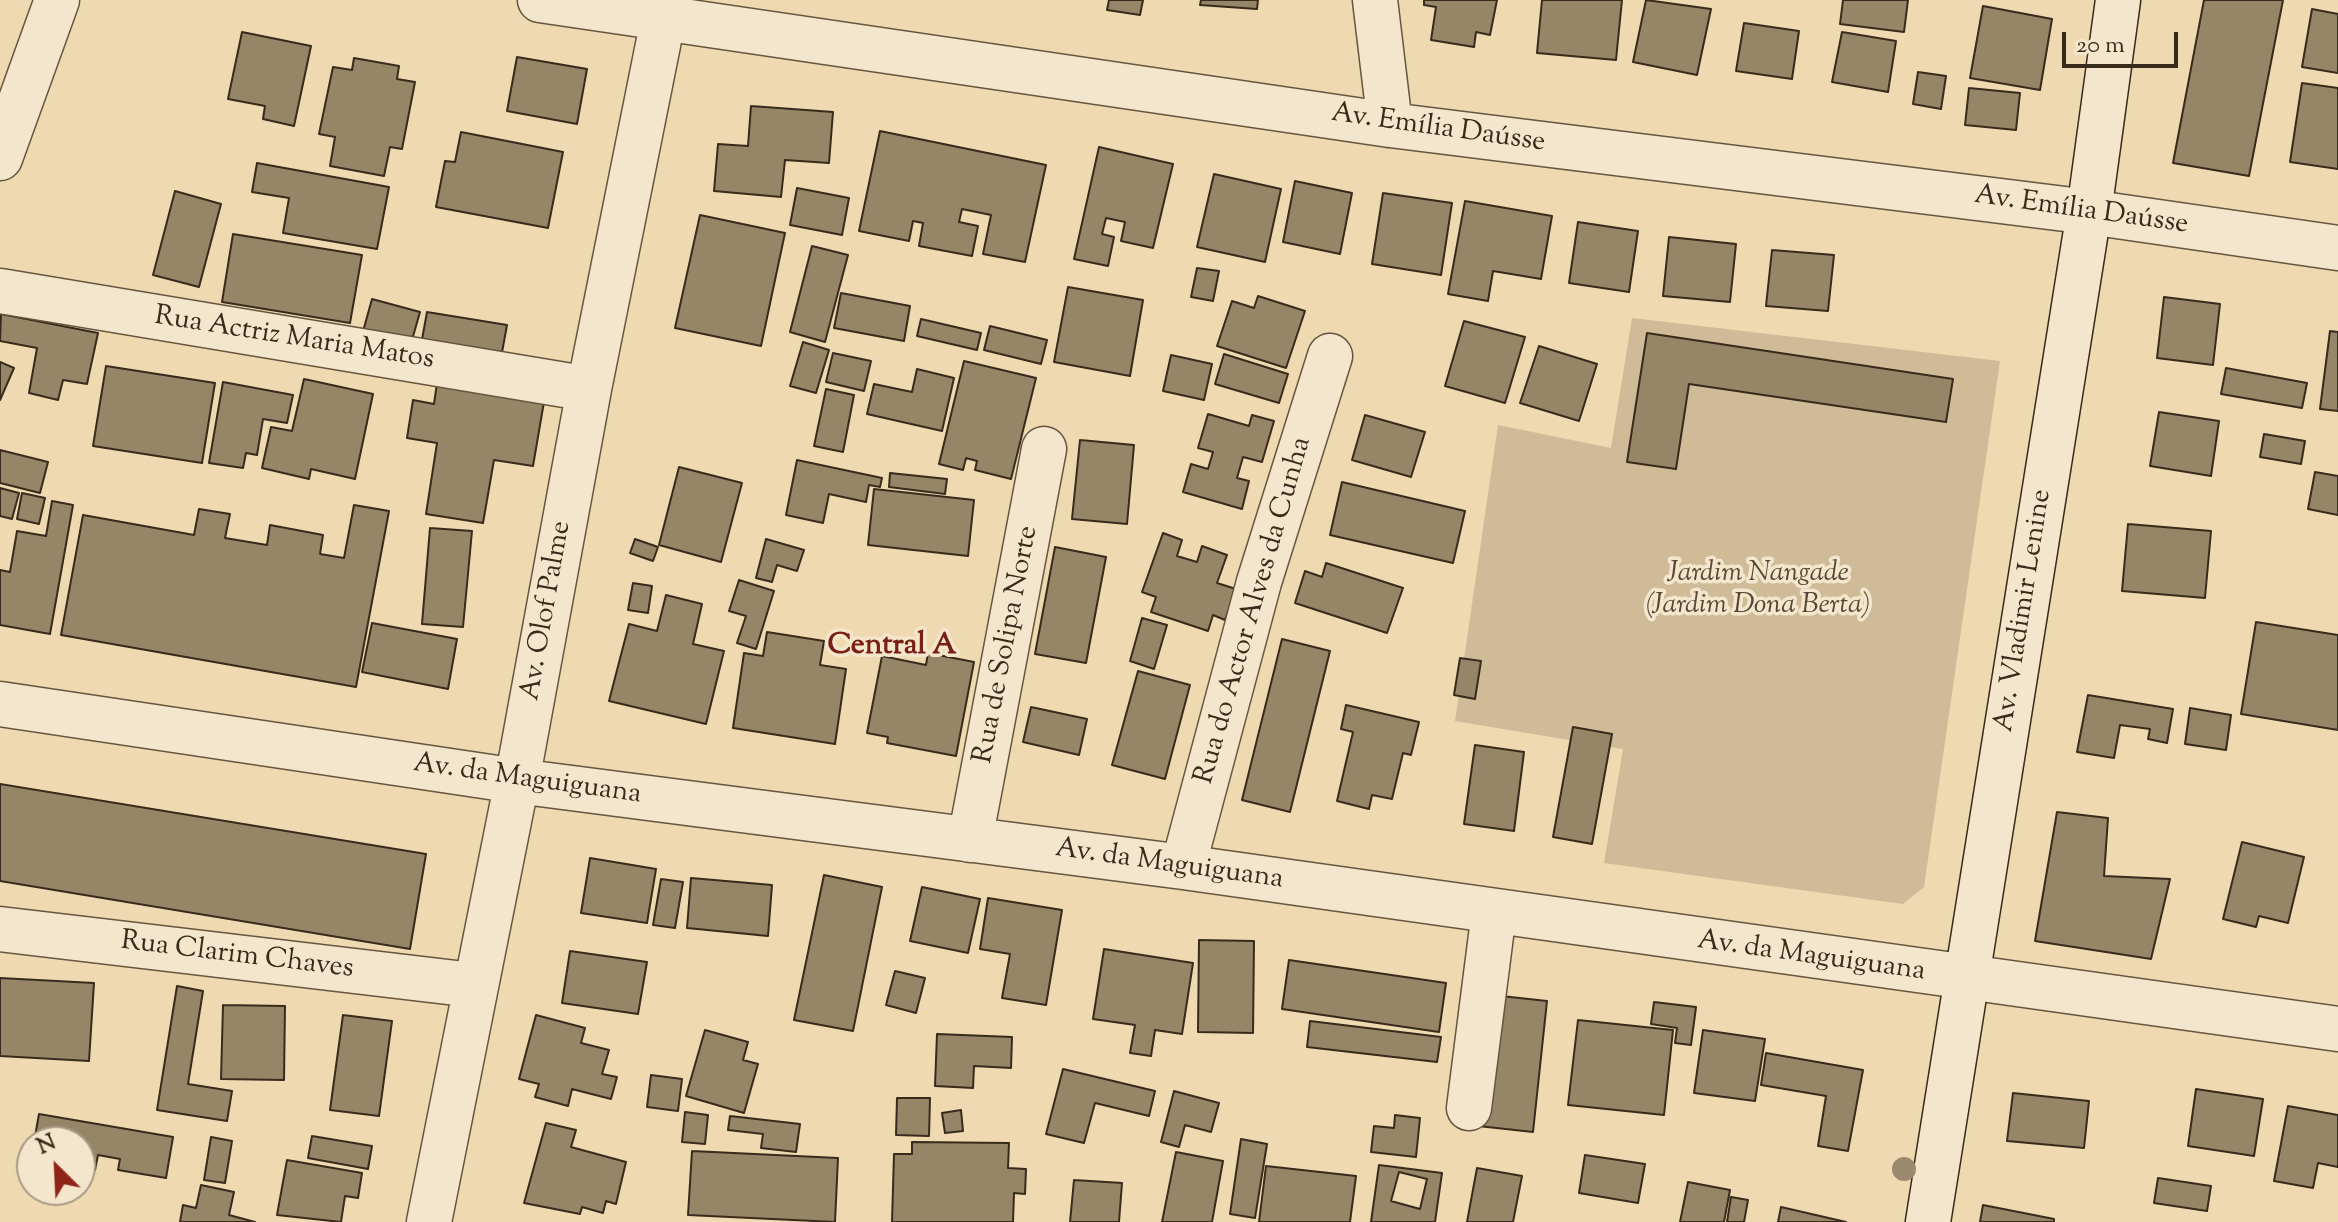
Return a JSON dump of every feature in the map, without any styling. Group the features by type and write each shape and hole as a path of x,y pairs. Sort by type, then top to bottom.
{"street":[{"path":"0,158 57,0"},
{"name":"Av. Emília Daússe","path":"540,0 666,8 1390,125 2089,212 2338,248"},
{"path":"1375,0 1390,125"},
{"name":"Av. Vladimir Lenine","path":"1928,1222 2089,212 2118,0"},
{"name":"Av. Olof Palme","path":"429,1222 473,985 517,781 589,389 666,8"},
{"name":"Rua Actriz Maria Matos","path":"0,291 589,389"},
{"name":"Rua do Actor Alves da Cunha","path":"1183,867 1259,582 1330,356"},
{"name":"Rua de Solipa Norte","path":"970,840 1044,449"},
{"name":"Av. da Maguiguana","path":"0,704 517,781 1183,867 1968,980 2338,1029"},
{"path":"1469,1108 1494,912"},
{"name":"Rua Clarim Chaves","path":"0,929 473,985"}],"green space":[{"name":"Jardim Nangade (Jardim Dona Berta)","path":"1632,318 2000,361 1924,887 1903,904 1604,863 1623,749 1455,721 1498,425 1611,448"}],"building":[{"path":"1109,0 1143,0 1140,15 1107,10"},
{"path":"1201,0 1258,0 1257,9 1200,5"},
{"path":"1424,0 1497,0 1490,35 1476,32 1474,47 1431,40 1436,7 1424,5"},
{"path":"1542,0 1622,0 1616,60 1537,53"},
{"path":"1646,0 1711,9 1697,75 1633,62"},
{"path":"1843,0 1908,0 1904,32 1840,24"},
{"path":"2204,0 2283,0 2249,176 2173,163"},
{"path":"1983,6 2052,19 2040,90 1970,78"},
{"path":"2312,9 2338,14 2338,73 2302,67"},
{"path":"1744,23 1799,31 1792,79 1736,71"},
{"path":"242,32 311,46 294,126 263,119 265,106 228,99"},
{"path":"1842,32 1896,41 1888,92 1832,82"},
{"path":"517,57 587,69 577,124 507,111"},
{"path":"354,58 399,66 397,79 415,82 402,149 390,147 384,176 330,166 335,137 319,134 333,67 352,70"},
{"path":"1918,72 1946,76 1941,109 1913,104"},
{"path":"2302,83 2338,88 2338,169 2290,162"},
{"path":"1969,88 2020,93 2016,130 1965,125"},
{"path":"751,106 833,112 829,163 785,160 781,197 714,191 718,144 748,146"},
{"path":"880,131 1046,165 1025,262 983,254 991,215 962,209 959,222 978,226 972,256 919,246 923,223 913,221 909,241 859,231"},
{"path":"461,132 563,152 548,228 436,207 445,161 455,162"},
{"path":"1099,147 1173,164 1153,248 1121,241 1125,222 1106,218 1102,234 1114,237 1108,266 1074,259"},
{"path":"257,163 389,187 377,249 283,233 289,198 252,192"},
{"path":"1214,174 1281,189 1265,262 1197,247"},
{"path":"1295,181 1352,193 1340,254 1283,242"},
{"path":"797,188 849,198 842,235 790,225"},
{"path":"175,191 221,204 199,287 153,275"},
{"path":"1383,193 1452,203 1441,275 1372,264"},
{"path":"1465,201 1552,216 1541,279 1493,271 1488,301 1448,294"},
{"path":"700,215 785,233 761,346 675,328"},
{"path":"1578,222 1638,231 1629,292 1569,283"},
{"path":"233,234 362,255 350,323 222,302"},
{"path":"1669,237 1736,244 1730,302 1663,296"},
{"path":"812,246 848,255 825,342 790,332"},
{"path":"1772,250 1834,255 1828,311 1766,306"},
{"path":"1197,268 1219,271 1213,301 1191,297"},
{"path":"1068,287 1143,300 1130,376 1054,362"},
{"path":"841,293 910,306 904,341 834,328"},
{"path":"1258,296 1305,311 1286,368 1217,346 1232,301 1254,308"},
{"path":"2164,297 2220,304 2213,365 2157,358"},
{"path":"372,299 420,312 410,347 362,335"},
{"path":"427,312 507,325 501,358 421,345"},
{"path":"1,314 98,333 87,384 63,380 58,400 29,393 37,348 0,341"},
{"path":"921,319 981,333 977,350 917,336"},
{"path":"1464,321 1525,337 1505,403 1445,386"},
{"path":"990,326 1047,340 1041,364 984,350"},
{"path":"2330,331 2338,332 2338,411 2320,409"},
{"path":"1647,333 1953,379 1946,422 1689,384 1676,469 1627,462"},
{"path":"803,342 829,350 816,393 790,386"},
{"path":"1539,346 1597,364 1579,421 1520,403"},
{"path":"833,353 871,361 864,391 826,382"},
{"path":"1224,354 1288,374 1279,403 1215,384"},
{"path":"1171,355 1212,364 1204,400 1163,391"},
{"path":"964,361 1036,378 1011,479 975,470 977,461 966,458 963,470 939,464"},
{"path":"0,362 14,368 0,400"},
{"path":"106,366 215,383 202,463 93,446"},
{"path":"2226,368 2307,383 2302,408 2221,394"},
{"path":"439,369 545,396 533,466 494,460 483,523 426,514 437,443 407,438 413,400 434,404"},
{"path":"917,369 954,378 942,431 867,414 874,384 912,392"},
{"path":"304,379 373,394 355,479 311,469 309,479 262,468 271,427 292,431"},
{"path":"223,382 293,395 287,423 263,419 257,455 246,453 243,468 209,463"},
{"path":"826,389 854,395 843,452 814,446"},
{"path":"2159,412 2219,421 2211,476 2150,466"},
{"path":"1208,414 1249,426 1252,415 1274,421 1262,462 1243,457 1237,478 1249,481 1242,509 1183,492 1191,464 1208,469 1213,452 1198,448"},
{"path":"1365,415 1425,432 1411,477 1352,460"},
{"path":"2264,434 2305,441 2301,464 2260,457"},
{"path":"1080,440 1134,445 1127,524 1072,519"},
{"path":"0,450 48,462 40,493 0,483"},
{"path":"797,460 882,478 880,487 869,485 866,502 829,494 823,523 786,515"},
{"path":"679,467 742,483 721,562 659,545"},
{"path":"2315,472 2338,476 2338,515 2308,509"},
{"path":"890,473 947,479 945,494 889,487"},
{"path":"1342,482 1465,511 1453,563 1330,535"},
{"path":"0,488 19,493 12,519 0,516"},
{"path":"874,489 974,500 968,556 868,545"},
{"path":"22,493 45,498 39,524 17,519"},
{"path":"52,501 73,505 50,634 0,625 0,570 10,572 17,531 46,536"},
{"path":"354,505 389,511 356,687 61,635 83,515 194,535 199,509 230,514 225,538 267,545 270,525 323,535 320,554 344,558"},
{"path":"2128,524 2211,531 2205,598 2122,591"},
{"path":"430,528 472,531 463,627 422,624"},
{"path":"1163,533 1182,540 1177,556 1197,562 1202,546 1227,555 1217,583 1236,589 1225,620 1213,615 1208,631 1151,612 1156,597 1142,592"},
{"path":"635,539 658,547 653,561 630,553"},
{"path":"766,539 804,550 797,571 777,565 772,582 756,578"},
{"path":"1055,547 1106,557 1086,663 1035,654"},
{"path":"1326,563 1403,588 1387,633 1295,603 1305,571 1322,577"},
{"path":"739,580 774,591 756,649 737,643 746,616 729,611"},
{"path":"633,583 652,586 648,613 628,610"},
{"path":"666,595 702,604 693,644 724,651 706,724 609,701 629,624 657,631"},
{"path":"1142,618 1167,625 1154,669 1130,661"},
{"path":"2256,622 2338,635 2338,730 2241,714"},
{"path":"372,623 457,639 448,689 362,672"},
{"path":"767,632 824,641 820,665 846,669 835,744 733,728 744,653 763,656"},
{"path":"1282,639 1330,651 1290,812 1242,800"},
{"path":"928,653 974,662 956,756 887,743 888,737 867,733 882,656 926,665"},
{"path":"1460,658 1481,661 1475,699 1454,695"},
{"path":"1138,671 1190,685 1165,779 1112,765"},
{"path":"2088,695 2173,709 2167,743 2148,739 2150,729 2120,725 2114,758 2077,752"},
{"path":"1346,705 1419,722 1411,755 1403,753 1392,799 1372,795 1369,809 1337,801 1353,732 1341,729"},
{"path":"1031,707 1087,719 1079,755 1023,742"},
{"path":"2190,708 2231,715 2226,750 2185,744"},
{"path":"1573,727 1612,734 1592,844 1553,837"},
{"path":"1475,745 1524,752 1514,831 1464,824"},
{"path":"0,784 426,854 410,949 0,881"},
{"path":"2057,812 2108,818 2104,876 2170,879 2151,959 2035,941"},
{"path":"2242,842 2304,857 2288,923 2259,916 2256,927 2223,919"},
{"path":"590,858 656,869 647,923 581,913"},
{"path":"824,875 882,887 853,1031 794,1020"},
{"path":"691,878 772,885 768,936 687,928"},
{"path":"661,879 683,882 675,928 653,925"},
{"path":"922,887 980,899 968,953 910,941"},
{"path":"988,898 1062,910 1046,1005 1002,998 1010,954 980,949"},
{"path":"1199,940 1254,941 1253,1033 1198,1032"},
{"path":"1104,949 1193,963 1182,1034 1155,1030 1151,1056 1130,1053 1135,1025 1093,1019"},
{"path":"570,951 647,962 638,1014 562,1003"},
{"path":"1289,960 1446,983 1439,1032 1282,1009"},
{"path":"895,971 925,978 916,1013 886,1005"},
{"path":"0,978 94,983 89,1061 0,1056"},
{"path":"177,986 203,991 188,1084 232,1091 227,1121 157,1110"},
{"path":"1492,995 1547,1001 1533,1132 1478,1126"},
{"path":"1654,1002 1696,1007 1691,1045 1675,1043 1677,1028 1651,1024"},
{"path":"223,1005 285,1006 284,1080 221,1079"},
{"path":"343,1015 392,1021 379,1116 330,1110"},
{"path":"536,1015 585,1028 581,1043 609,1050 602,1074 617,1077 611,1099 572,1089 568,1106 535,1097 539,1084 519,1079"},
{"path":"1578,1020 1673,1030 1664,1115 1568,1105"},
{"path":"1310,1021 1441,1037 1437,1062 1307,1047"},
{"path":"705,1030 748,1042 743,1060 758,1064 744,1113 686,1096"},
{"path":"1703,1030 1765,1039 1755,1101 1694,1093"},
{"path":"937,1034 1012,1037 1011,1068 974,1066 973,1088 935,1086"},
{"path":"1766,1053 1863,1070 1848,1151 1818,1146 1826,1096 1761,1085"},
{"path":"1063,1069 1155,1091 1149,1116 1095,1103 1084,1143 1046,1134"},
{"path":"651,1075 682,1079 678,1111 647,1107"},
{"path":"2196,1089 2263,1099 2254,1156 2188,1146"},
{"path":"1174,1091 1219,1103 1211,1132 1185,1125 1179,1147 1161,1142"},
{"path":"2013,1093 2089,1101 2084,1148 2007,1141"},
{"path":"897,1098 930,1098 929,1136 896,1135"},
{"path":"2288,1106 2338,1115 2338,1167 2318,1163 2313,1188 2274,1181"},
{"path":"961,1110 963,1131 945,1133 942,1113"},
{"path":"685,1112 708,1115 705,1144 682,1142"},
{"path":"39,1114 173,1137 166,1178 118,1170 120,1159 98,1155 96,1165 96,1126 37,1126"},
{"path":"1395,1115 1420,1118 1416,1157 1371,1152 1374,1126 1394,1128"},
{"path":"730,1116 800,1124 796,1152 761,1148 763,1134 728,1130"},
{"path":"546,1123 576,1130 571,1147 626,1162 616,1204 606,1201 603,1213 582,1207 580,1214 524,1203"},
{"path":"312,1136 372,1146 368,1169 308,1158"},
{"path":"211,1137 232,1141 225,1183 204,1180"},
{"path":"1241,1139 1267,1144 1255,1218 1230,1214"},
{"path":"912,1142 1009,1143 1008,1168 1026,1169 1025,1194 1014,1193 1013,1222 892,1222 894,1154 912,1154"},
{"path":"692,1151 838,1158 835,1222 688,1215"},
{"path":"1176,1152 1223,1161 1212,1222 1162,1222"},
{"path":"1585,1155 1645,1164 1638,1203 1579,1193"},
{"path":"287,1160 362,1173 358,1198 345,1196 341,1222 277,1215"},
{"path":"1379,1165 1442,1173 1435,1222 1371,1222","holes":["1399,1172 1427,1179 1420,1209 1391,1201"]},
{"path":"1266,1166 1356,1176 1350,1222 1259,1222"},
{"path":"1477,1168 1522,1176 1513,1222 1467,1222"},
{"path":"2158,1178 2211,1186 2207,1211 2154,1203"},
{"path":"1074,1180 1122,1183 1119,1222 1070,1222"},
{"path":"1688,1182 1730,1190 1724,1222 1680,1222"},
{"path":"201,1185 234,1192 229,1215 255,1222 180,1222 183,1205 196,1208"},
{"path":"1731,1197 1748,1200 1744,1222 1727,1222"},
{"path":"1983,1205 2054,1219 2054,1222 1980,1222"},
{"path":"1781,1207 1846,1222 1778,1222"}],"district":[{"name":"Central A","path":"892,648"}]}
